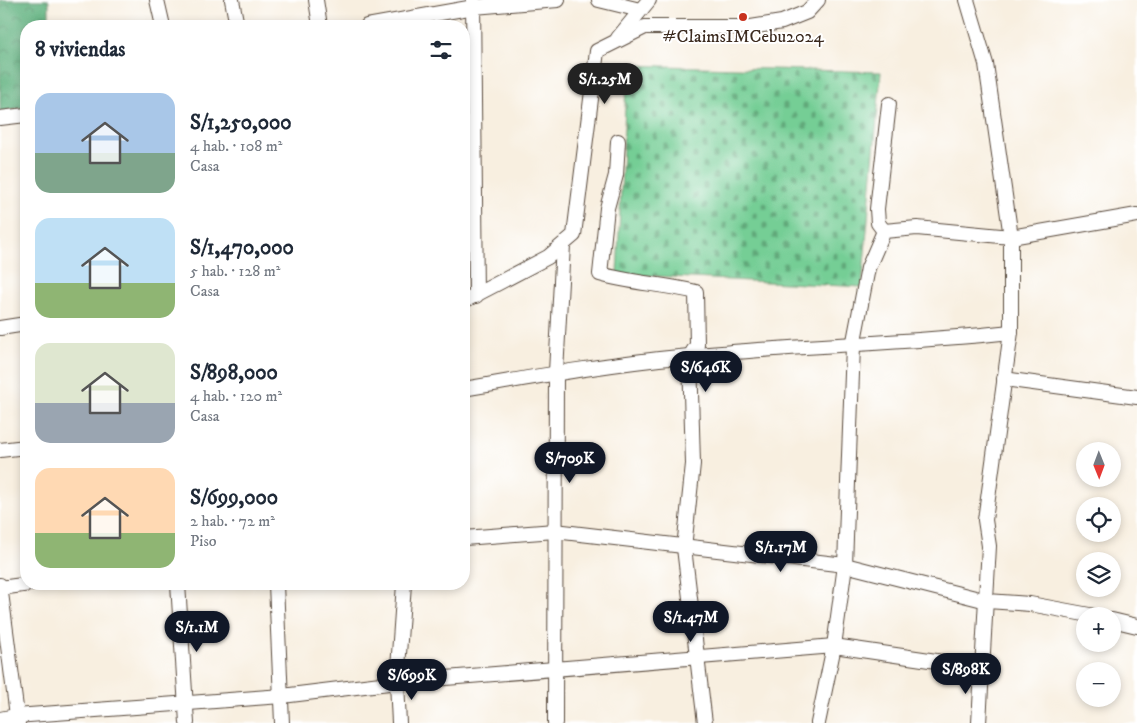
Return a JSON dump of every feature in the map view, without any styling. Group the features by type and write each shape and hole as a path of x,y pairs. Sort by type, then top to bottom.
{"street":[{"path":"157,0 161,20"},
{"path":"232,0 236,20"},
{"path":"316,0 319,20"},
{"path":"396,20 474,4 558,0"},
{"path":"598,0 644,5"},
{"path":"474,4 470,298 548,257 574,235 597,51 645,27 751,27 782,22 807,12 818,0"},
{"path":"967,0 986,64 1011,237 1011,332 985,520 989,546 984,668 979,723"},
{"path":"614,42 644,5"},
{"path":"884,231 878,223 877,209 888,104"},
{"path":"0,118 20,116"},
{"path":"618,141 616,174 606,208 600,274 614,278 665,284 696,292 697,345 690,356 693,464 684,548 699,657 705,723"},
{"path":"884,231 917,228 1011,237 1137,215"},
{"path":"818,723 834,646 845,565 853,346 868,268 884,231"},
{"path":"555,723 556,372 563,245"},
{"path":"0,328 20,325"},
{"path":"470,388 556,372 690,356 932,341 1011,332"},
{"path":"1004,379 1137,397"},
{"path":"0,450 20,448"},
{"path":"470,538 555,531 684,548 845,565 987,600 1030,604 1076,612"},
{"path":"17,719 0,587 20,585"},
{"path":"178,590 187,723"},
{"path":"276,590 282,723"},
{"path":"399,723 397,682 404,590"},
{"path":"1121,622 1137,626"},
{"path":"0,719 282,696 397,682 834,646 984,668"}],"green space":[{"path":"0,0 49,0 49,20 20,20 20,109 0,112"},
{"path":"627,65 881,72 862,287 617,274"}],"place":[{"name":"#ClaimsIMCebu2024","path":"743,17"}]}
